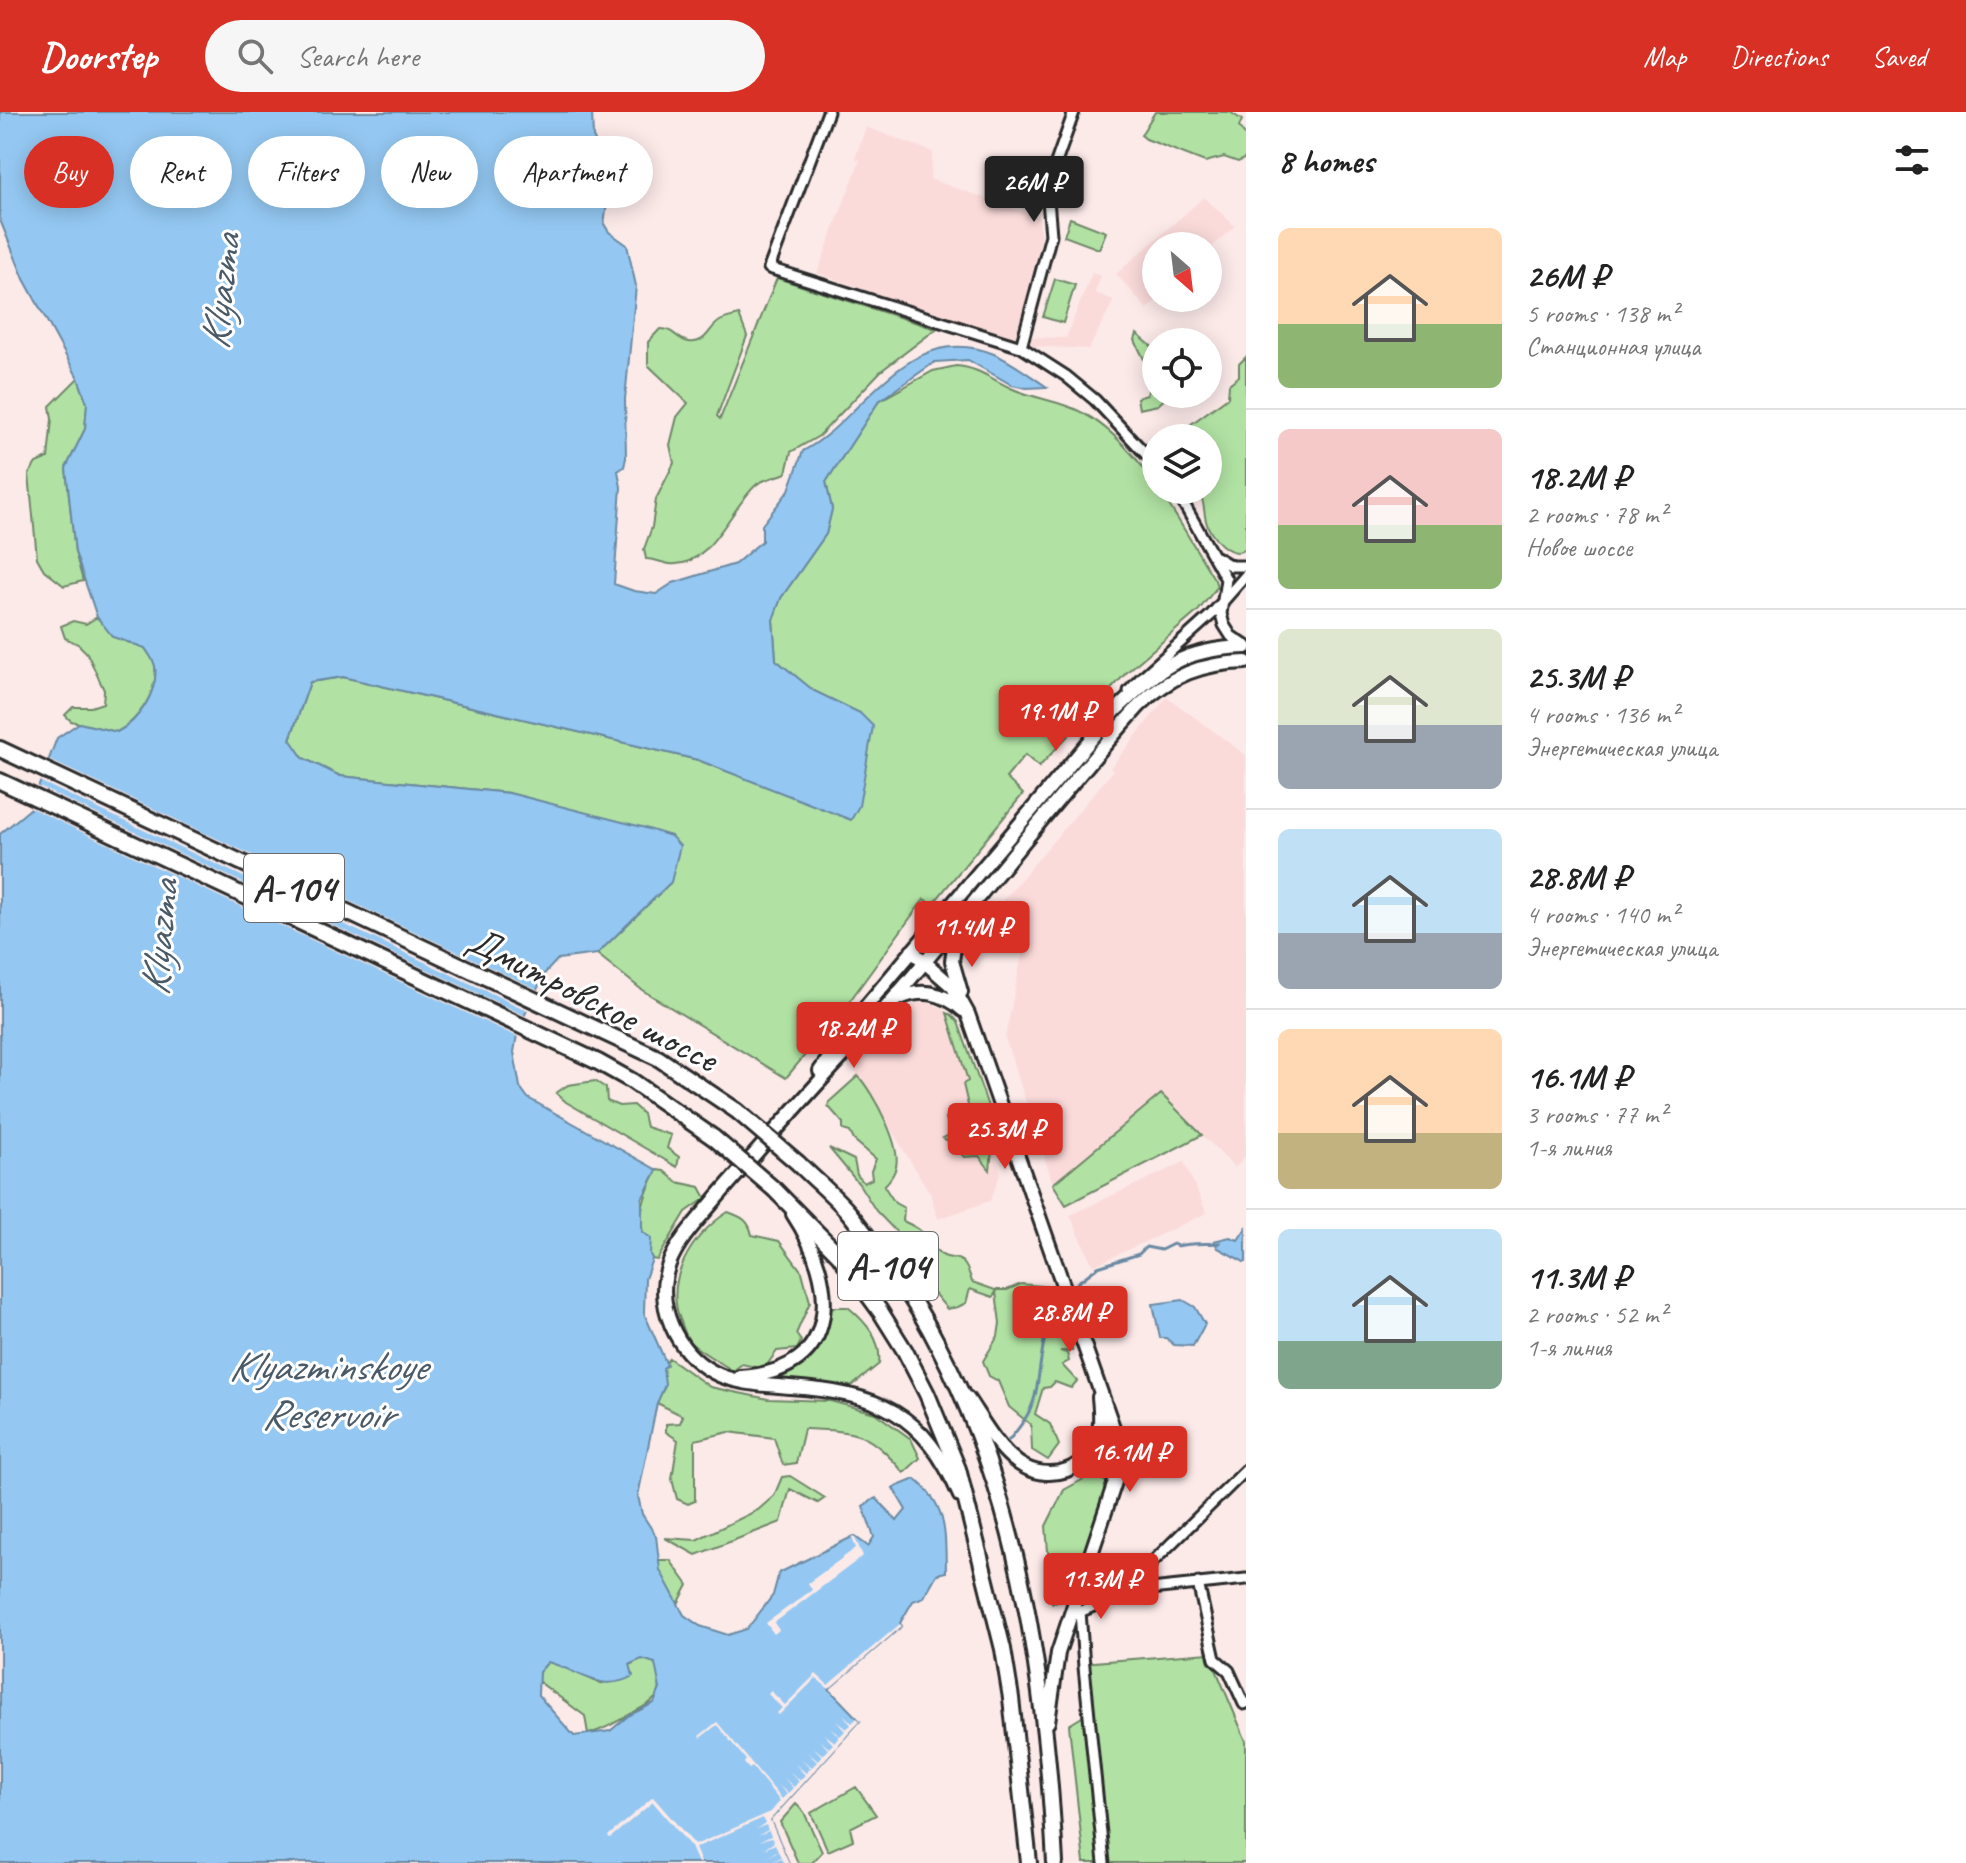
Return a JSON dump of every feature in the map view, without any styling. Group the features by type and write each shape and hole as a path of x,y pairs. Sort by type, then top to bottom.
{"highway":[{"name":"Дмитровское шоссе","path":"4,751 658,1058 737,1111 798,1163 848,1212 937,1342 976,1430 1018,1568 1047,1733 1055,1863"},
{"name":"Дмитровское шоссе","path":"0,781 567,1047 632,1081 714,1138 777,1192 839,1255 905,1351 927,1394 958,1469 1003,1649 1013,1710 1029,1863"}],"main road":[{"path":"796,1106 862,1011 1116,710 1155,673 1172,663 1211,649 1246,646"},
{"path":"969,1517 942,1459 921,1432 899,1414 875,1401 850,1395 729,1378 702,1364 676,1335 665,1303 664,1284 668,1265 696,1222 959,921 1148,697 1171,679 1193,669 1244,662"},
{"path":"959,921 952,961 968,1014 1115,1433 1118,1464 1075,1613 1054,1669 1047,1733"},
{"path":"912,951 953,987 968,1014"},
{"path":"883,1009 907,994 923,992 947,997 968,1014"},
{"path":"729,1378 767,1372 790,1363 808,1348 820,1330 825,1297 816,1253 777,1192"},
{"path":"957,1383 1010,1457 1031,1470 1053,1474 1083,1461 1095,1443 1100,1421 1095,1370"}],"street":[{"path":"828,112 769,268 1021,347 1066,376 1095,400 1142,450"},
{"path":"1021,347 1051,235 1047,188 1074,112"},
{"path":"1184,504 1227,583 1221,614 1224,625 1231,636 1246,646"},
{"path":"1213,554 1231,566 1246,566"},
{"path":"1116,710 1140,679 1187,638 1246,575"},
{"path":"1227,583 1238,585"},
{"path":"1119,1595 1246,1470"},
{"path":"1104,1863 1084,1667 1075,1613 1119,1595 1246,1579"},
{"path":"1198,1583 1215,1659 1229,1671 1245,1705"}],"shaded area":[{"path":"866,127 933,152 930,179 1039,217 1041,239 1016,341 817,273 860,160 855,158"},
{"path":"1204,197 1235,226 1222,238 1222,232 1164,232"},
{"path":"1142,251 1142,303 1116,274"},
{"path":"1092,273 1101,276 1095,293 1114,300 1089,349 1029,346 1031,337 1066,338"},
{"path":"1167,697 1246,755 1246,1155 1235,1168 1161,1094 1053,1184 1005,1038 1022,954 1015,947 998,906 1113,771 1110,768"},
{"path":"926,1002 943,1008 947,1013 1001,1173 990,1201 938,1219 930,1193 853,1068 913,1004"},
{"path":"1184,1162 1207,1213 1093,1266 1070,1215"}],"green space":[{"path":"1155,112 1230,112 1242,120 1239,127 1246,137 1246,158 1238,162 1224,157 1205,162 1146,139 1141,135"},
{"path":"1070,218 1106,232 1099,249 1064,236"},
{"path":"777,278 936,329 881,371 819,436 791,452 786,473 756,485 719,534 697,557 684,563 670,564 646,559 644,549 652,527 656,499 674,463 670,445 677,417 688,403 648,365 648,342 660,329 668,330 685,341 700,341 720,321 739,315 747,336 717,416 720,419"},
{"path":"1055,279 1075,285 1063,323 1043,317"},
{"path":"1137,334 1142,338 1142,355 1135,340"},
{"path":"1246,357 1246,549 1240,552 1228,549 1211,533 1203,504 1222,504 1222,424 1191,424 1213,408 1222,408 1222,401 1228,397 1229,384 1239,376 1239,364"},
{"path":"964,367 1021,392 1075,409 1104,427 1142,466 1142,504 1168,504 1217,587 1198,611 1127,672 1039,767 1025,755 1006,778 1023,794 933,904 924,899 849,1002 786,1078 642,990 597,954 671,882 671,836 509,793 340,776 303,758 290,740 310,682 343,677 698,760 851,819 860,713 814,691 776,660 773,619 781,598 826,534 832,509 826,482 879,401 933,371"},
{"path":"78,378 87,403 85,429 66,468 75,552 83,581 64,586 44,570 37,558 29,474 36,463 48,458 52,419 50,406"},
{"path":"1142,396 1144,408 1139,409 1137,398"},
{"path":"97,617 113,637 145,648 155,666 154,685 145,704 132,721 117,732 71,721 65,715 73,707 103,703 104,690 87,653 65,638 61,626 73,621 86,624"},
{"path":"947,1013 958,1022 990,1112 984,1134 992,1150 990,1170 979,1156 964,1157 943,1138 951,1134 946,1118 961,1129 978,1149 979,1130 970,1114 963,1084 968,1081"},
{"path":"858,1076 879,1107 891,1135 897,1161 894,1172 884,1186 895,1203 904,1208 903,1221 921,1231 941,1255 960,1260 972,1282 995,1290 1007,1290 1021,1284 1052,1287 1055,1306 1072,1343 1072,1351 1060,1351 1067,1353 1069,1361 1062,1365 1077,1381 1071,1388 1055,1382 1043,1388 1035,1414 1050,1424 1059,1445 1048,1460 1032,1450 1031,1425 1009,1407 998,1381 989,1376 983,1361 998,1336 1000,1323 996,1292 993,1297 970,1289 966,1303 947,1309 913,1268 908,1244 876,1211 859,1184 829,1148 854,1160 857,1175 864,1183 872,1179 871,1171 876,1159 854,1140 850,1132 843,1130 843,1123 828,1106"},
{"path":"595,1081 606,1088 607,1101 619,1106 633,1105 643,1114 646,1127 671,1135 667,1148 679,1157 677,1167 566,1102 556,1093 568,1085"},
{"path":"1161,1094 1202,1135 1066,1205 1053,1184"},
{"path":"657,1170 664,1171 677,1182 700,1187 706,1198 686,1212 657,1260 652,1259 643,1235 642,1213"},
{"path":"728,1212 744,1220 752,1235 779,1241 802,1272 810,1302 796,1334 801,1341 797,1349 777,1351 764,1369 742,1364 733,1371 697,1348 687,1337 676,1306 678,1275 684,1260 703,1233"},
{"path":"832,1307 848,1307 867,1325 878,1347 879,1364 852,1386 776,1380 817,1350"},
{"path":"669,1358 710,1387 768,1399 830,1401 875,1413 911,1439 920,1458 904,1473 881,1449 860,1436 804,1429 796,1463 783,1465 774,1438 729,1432 695,1440 695,1501 688,1504 677,1499 672,1479 678,1440 666,1432 666,1424 680,1423 683,1416 657,1403 665,1385 663,1368"},
{"path":"1091,1475 1105,1481 1108,1486 1091,1536 1062,1601 1052,1603 1046,1526 1064,1490"},
{"path":"790,1476 825,1498 818,1503 790,1489 781,1522 696,1555 665,1538 696,1540 758,1510 774,1496 782,1477"},
{"path":"658,1560 670,1560 688,1585 678,1604 661,1590"},
{"path":"1209,1653 1246,1741 1246,1863 1084,1863 1069,1725 1082,1717 1085,1701 1081,1663"},
{"path":"641,1658 655,1663 660,1688 655,1699 588,1734 585,1716 538,1681 539,1672 548,1662 601,1684"},
{"path":"856,1787 876,1815 850,1828 853,1840 828,1851 811,1813"},
{"path":"796,1804 804,1812 822,1852 812,1863 798,1863 780,1822"}],"water":[{"name":"Klyazminskoye Reservoir","path":"0,112 592,112 593,136 494,136 494,208 606,208 604,224 609,232 627,245 636,286 625,399 626,458 624,467 618,471 621,487 614,584 656,594 673,583 735,564 762,541 762,525 789,490 803,451 833,430 889,377 920,356 954,347 973,348 1001,357 1047,387 1012,385 968,360 935,362 879,401 826,482 832,509 826,534 781,598 773,620 776,660 814,691 860,713 873,726 859,806 851,820 698,760 343,677 310,682 290,739 303,758 340,776 509,793 642,827 671,836 680,846 671,882 597,954 558,959 545,973 518,1029 514,1052 520,1087 528,1098 657,1170 642,1199 642,1232 651,1238 652,1259 645,1279 644,1313 667,1365 663,1368 665,1385 657,1403 638,1496 642,1514 656,1536 660,1570 684,1615 700,1626 728,1635 747,1629 773,1595 779,1573 854,1536 868,1546 874,1537 863,1506 876,1498 897,1521 906,1510 893,1488 915,1479 934,1499 944,1532 946,1572 937,1574 924,1597 913,1601 900,1623 902,1626 829,1689 860,1721 770,1820 789,1863 0,1863 0,834 30,809 57,738 79,723 117,732 125,727 145,705 155,676 154,664 145,648 113,637 97,617 75,552 66,468 85,429 87,403 78,378 24,279 0,220","holes":["642,1659 655,1663 660,1689 654,1703 628,1716 610,1731 574,1736 538,1695 539,1672 548,1662 590,1679 611,1683 633,1676 630,1664"]},
{"path":"1246,1228 1246,1262 1218,1248 1214,1241 1230,1237 1238,1240"},
{"path":"1183,1300 1195,1307 1205,1324 1193,1346 1174,1345 1166,1338 1160,1338 1153,1304"}],"pier":[{"path":"45,758 541,991 531,1012 37,780"},
{"path":"35,785 528,1017 520,1038 27,806"},
{"path":"854,1536 863,1556 774,1623 779,1630 774,1634 766,1623 812,1590 808,1583 856,1548"},
{"path":"900,1624 902,1626 829,1689 816,1678 779,1715 777,1713 782,1708 768,1694 771,1691 785,1705 816,1674 828,1685"},
{"path":"843,1714 852,1723 857,1718 860,1721 770,1820 789,1863 784,1863 781,1858 770,1863 781,1857 778,1851 767,1857 778,1850 775,1844 764,1849 774,1842 772,1838 760,1841 771,1836 769,1831 758,1835 768,1830 766,1825 756,1829 765,1823 763,1818 695,1848 701,1863 653,1802 610,1838 608,1836 653,1797 695,1845 771,1812 780,1801 752,1767 749,1769 744,1763 746,1760 717,1725 699,1736 717,1722 782,1799 787,1794 778,1785 788,1793 793,1788 784,1778 794,1787 799,1781 790,1772 800,1780 805,1775 795,1764 806,1773 811,1768 801,1759 812,1767 817,1762 807,1752 818,1761 822,1756 813,1747 823,1755 828,1749 819,1740 829,1748 833,1744 824,1734 835,1742 839,1737 830,1727 840,1736 845,1731 836,1721 846,1729 851,1725"}],"waterway":[{"path":"1077,1283 1098,1267 1139,1254 1146,1247 1161,1250 1173,1244 1220,1243"},
{"path":"1009,1440 1025,1420 1033,1402 1044,1340 1057,1308"}],"water label":[{"name":"Klyazma","path":"219,292"},
{"name":"Klyazma","path":"158,938"}]}
